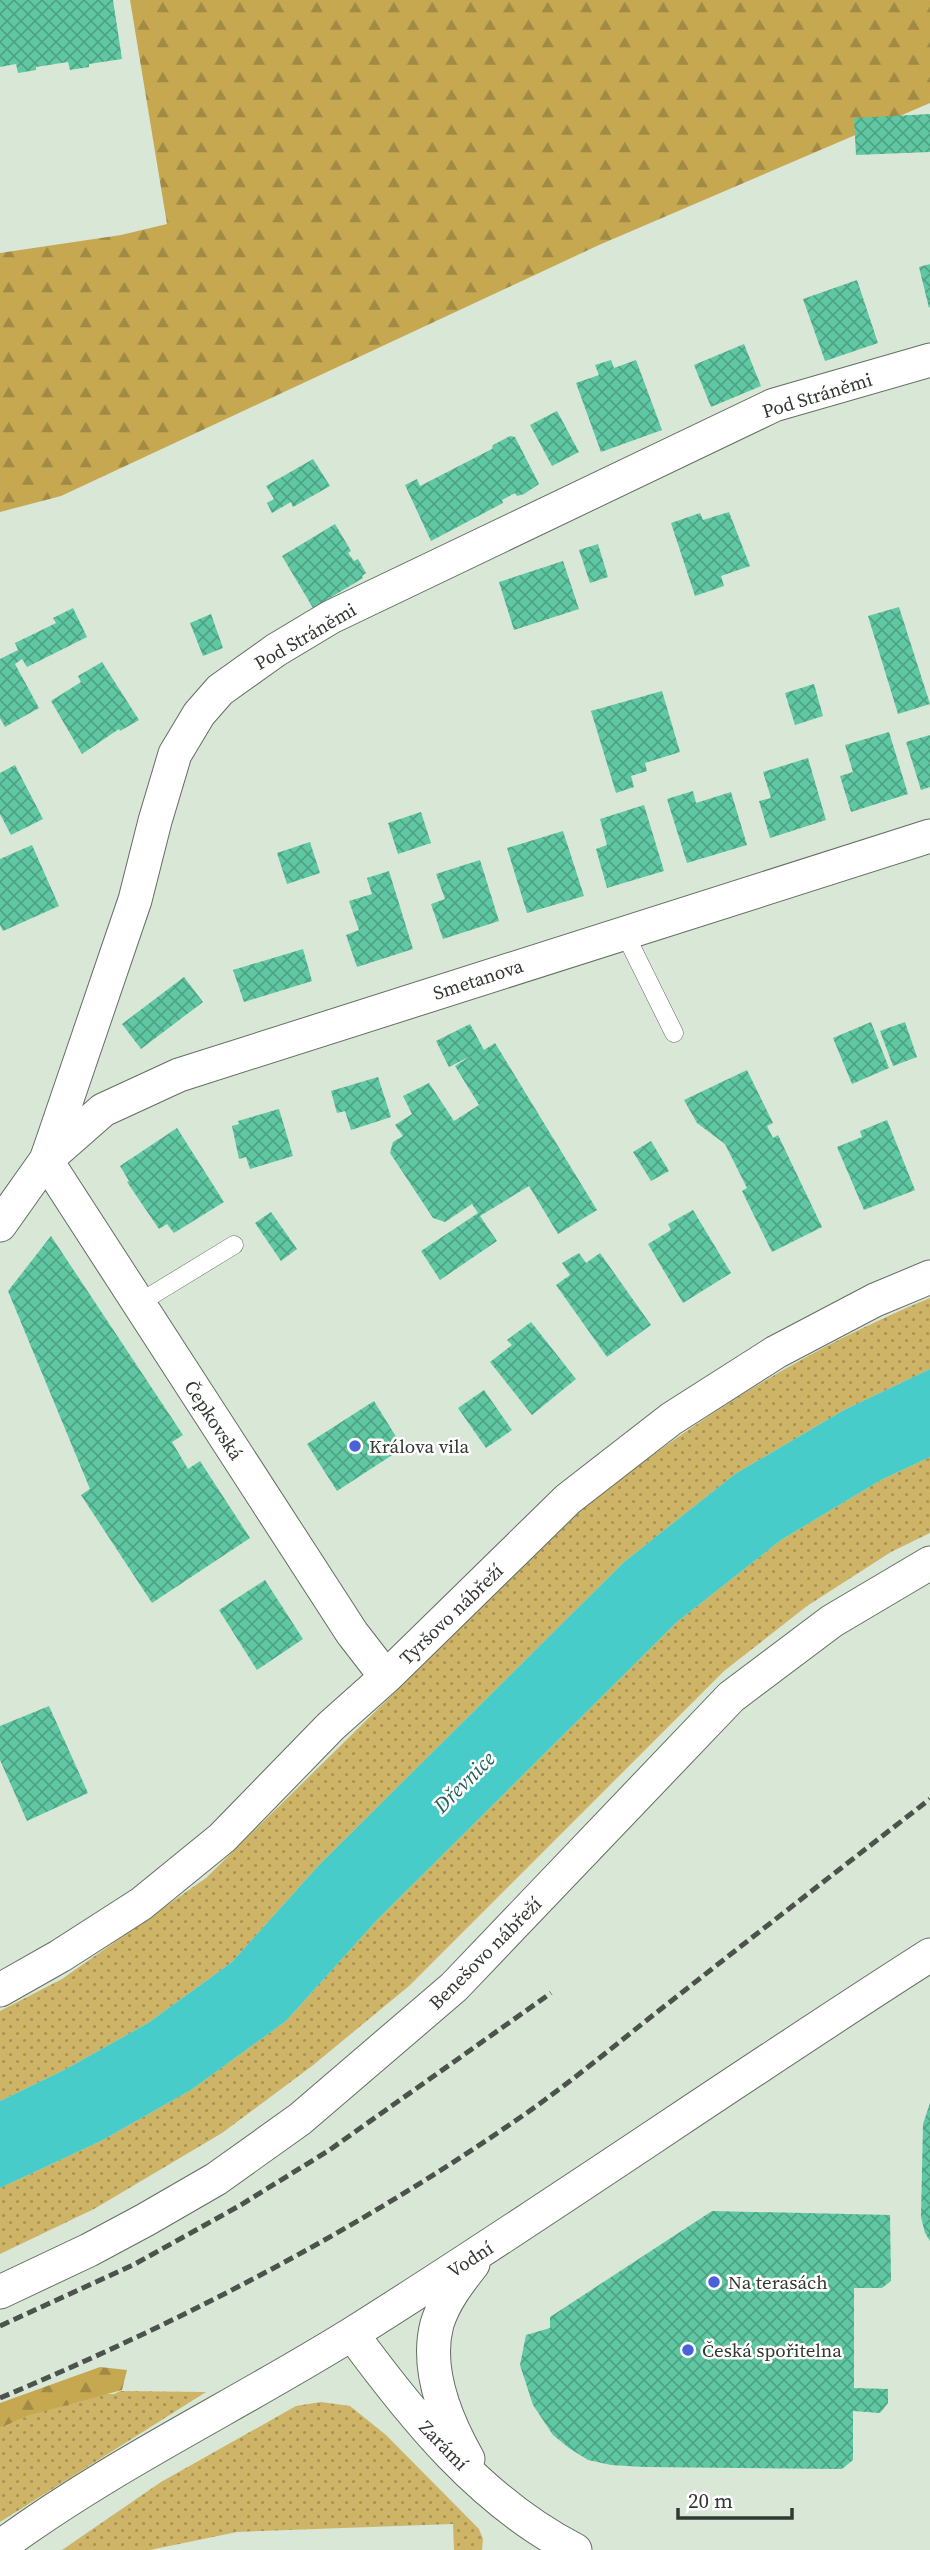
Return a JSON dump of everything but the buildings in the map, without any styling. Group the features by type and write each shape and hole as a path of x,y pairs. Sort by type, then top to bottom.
{"street":[{"name":"Pod Stráněmi","path":"0,1225 46,1160 135,900 175,754 199,714 220,690 276,650 331,617 774,405 930,360"},
{"name":"Smetanova","path":"46,1160 103,1110 180,1075 930,836"},
{"name":"Čepkovská","path":"46,1160 352,1633 386,1677"},
{"name":"Tyršovo nábřeží","path":"1,1987 60,1956 141,1903 222,1838 331,1726 386,1677 568,1499 671,1419 776,1352 875,1300 930,1277"},
{"name":"Benešovo nábřeží","path":"0,2292 89,2250 169,2207 216,2179 300,2119 454,1987 731,1697 832,1621 930,1563"},
{"name":"Vodní","path":"0,2547 88,2490 352,2334 481,2252 930,1955"},
{"path":"481,2252 451,2293 438,2323 434,2344 435,2368 442,2402 460,2444 483,2485"},
{"name":"Zarámí","path":"352,2334 397,2395 436,2440 483,2485 557,2546"}],"lane":[{"path":"624,932 674,1033"},
{"path":"139,1303 234,1245"}],"shaded area":[{"path":"930,1298 930,1369 844,1410 735,1474 624,1562 319,1865 232,1962 148,2023 64,2070 0,2101 0,2011 62,1979 206,1878 573,1517 614,1484 699,1423 788,1367"},
{"path":"930,1457 930,1533 891,1552 807,1606 724,1671 409,1986 312,2066 222,2133 94,2209 0,2254 0,2188 101,2141 191,2090 286,2021 377,1920 677,1622 781,1540 881,1480"},
{"path":"120,2391 206,2392 0,2522 0,2428 78,2394 114,2394"},
{"path":"321,2402 350,2406 386,2435 479,2529 483,2539 482,2550 454,2550 453,2524 237,2532 150,2550 62,2550 161,2482 296,2406"}],"green space":[{"path":"130,0 930,0 930,103 599,245 61,496 0,512 0,253 121,235 167,224"},
{"path":"100,2367 127,2370 122,2390 30,2415 0,2428 0,2403"}],"water":[{"name":"Dřevnice","path":"930,1369 930,1457 881,1480 781,1540 677,1622 377,1920 286,2021 191,2090 101,2141 0,2188 0,2101 64,2070 148,2023 232,1962 319,1865 624,1562 735,1474 844,1410"}],"railway":[{"path":"0,2398 134,2338 265,2273 454,2162 556,2092 930,1799"},
{"path":"0,2326 135,2264 239,2206 328,2151 551,1993"}],"place":[{"name":"Králova vila","path":"355,1446"},
{"name":"Na terasách","path":"714,2282"},
{"name":"Česká spořitelna","path":"688,2350"}]}
